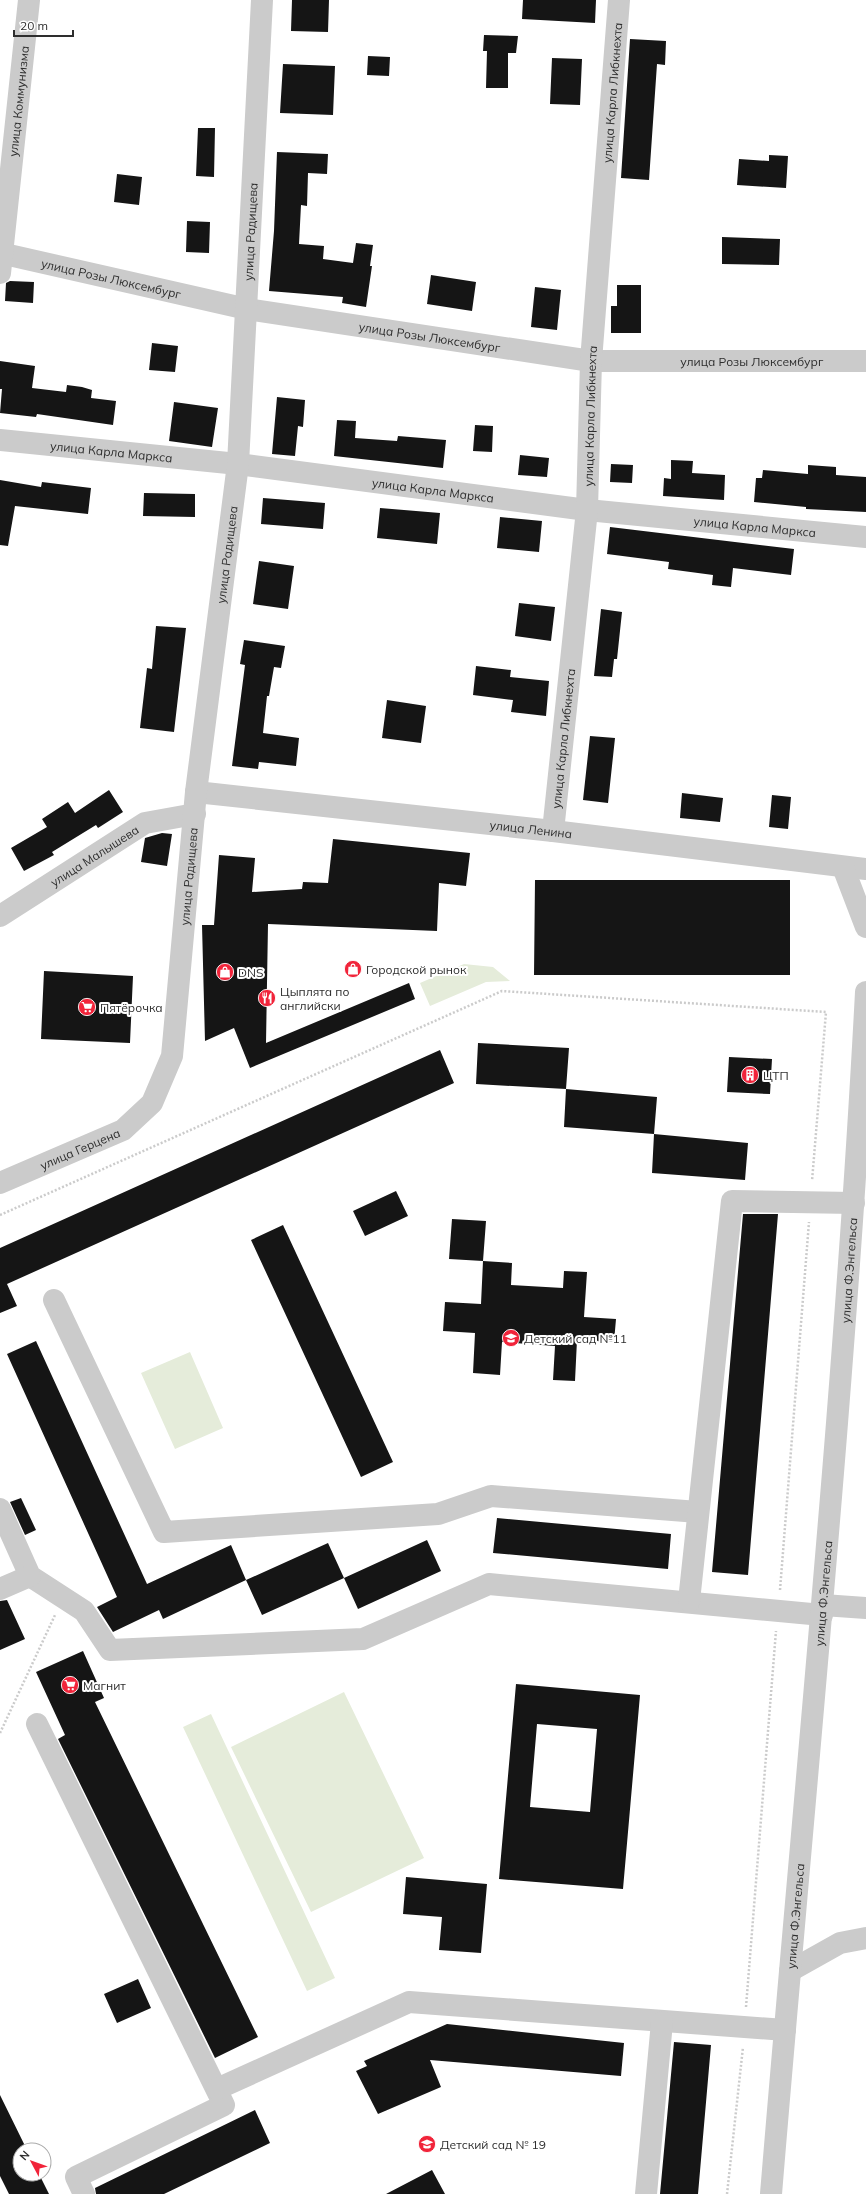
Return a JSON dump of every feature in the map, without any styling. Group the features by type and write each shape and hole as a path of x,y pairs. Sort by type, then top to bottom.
{"street":[{"name":"улица Коммунизма","path":"1,260 29,0"},
{"name":"улица Радищева","path":"152,1103 172,1056 195,803 238,464 262,0"},
{"name":"улица Карла Либкнехта","path":"553,832 587,510 591,361 618,0"},
{"name":"улица Розы Люксембург","path":"1,260 247,309 591,361 866,361"},
{"name":"улица Карла Маркса","path":"0,440 238,464 587,510 866,537"},
{"name":"улица Ленина","path":"195,803 553,832 866,869"},
{"name":"улица Малышева","path":"0,916 145,822 195,803"},
{"path":"843,867 866,927"},
{"name":"улица Ф.Энгельса","path":"771,2194 822,1610 854,1203 862,1157 866,992"},
{"name":"улица Герцена","path":"0,1183 123,1130 152,1103"},
{"path":"689,1602 732,1201 854,1203"},
{"path":"54,1300 164,1532 438,1514 491,1496 698,1512"},
{"path":"0,1509 30,1576 84,1612 110,1650 363,1639 489,1584 778,1609 822,1610 866,1608"},
{"path":"0,1589 30,1576"},
{"path":"37,1724 224,2105 76,2177 84,2194"},
{"path":"790,1971 840,1943 866,1938"},
{"path":"217,2089 409,2002 785,2030"},
{"path":"646,2194 662,2022"}],"path":[{"path":"0,1215 502,991 826,1012 745,2028 727,2194"},
{"path":"0,1733 63,1598"}],"green space":[{"path":"464,964 493,967 510,981 486,982 430,1006 420,983"},
{"path":"190,1352 223,1428 175,1449 141,1373"},
{"path":"344,1692 424,1858 311,1912 231,1747"},
{"path":"211,1714 335,1978 307,1991 183,1727"}],"building":[{"path":"292,0 329,0 328,32 291,31"},
{"path":"523,0 596,0 595,23 522,19"},
{"path":"484,35 518,36 516,53 508,53 508,88 486,88 487,51 483,51"},
{"path":"630,39 666,41 665,65 657,64 649,180 621,178"},
{"path":"368,56 390,57 389,76 367,75"},
{"path":"552,58 582,59 580,105 550,104"},
{"path":"283,64 335,66 333,115 280,113"},
{"path":"198,128 215,128 214,177 196,176"},
{"path":"277,152 328,154 327,174 308,173 307,206 301,205 299,244 324,246 323,259 353,263 356,243 373,245 370,266 372,266 366,307 342,303 343,297 269,291 274,231"},
{"path":"769,155 788,156 786,188 737,185 739,159 769,161"},
{"path":"117,174 142,177 139,205 114,202"},
{"path":"187,221 210,222 209,253 186,252"},
{"path":"722,237 780,239 779,265 722,264"},
{"path":"431,275 476,282 472,311 427,304"},
{"path":"10,281 34,282 33,303 5,301 6,283"},
{"path":"617,285 641,285 641,333 611,333 611,306 617,306"},
{"path":"535,287 561,290 557,330 531,327"},
{"path":"152,343 178,346 175,372 149,370"},
{"path":"0,361 35,366 32,388 66,392 67,385 82,387 92,390 91,398 116,401 113,425 37,414 36,417 0,413 2,389 0,389"},
{"path":"277,397 305,400 303,427 298,426 295,456 272,454"},
{"path":"174,402 218,408 212,447 169,441"},
{"path":"337,420 356,421 355,438 397,441 398,436 446,440 443,468 334,456"},
{"path":"475,425 493,426 492,452 473,451"},
{"path":"520,455 549,458 547,477 518,475"},
{"path":"671,460 693,461 692,473 725,475 724,500 663,496 664,478 671,479"},
{"path":"611,464 633,465 632,483 610,482"},
{"path":"808,465 836,467 836,475 866,477 866,512 806,509 806,507 754,502 756,478 762,478 763,470 808,474"},
{"path":"0,480 41,487 42,482 91,488 88,514 15,506 8,546 0,545"},
{"path":"144,493 195,494 195,517 143,516"},
{"path":"263,498 325,503 323,529 261,524"},
{"path":"380,508 440,513 437,544 377,538"},
{"path":"500,517 542,521 539,552 497,548"},
{"path":"610,527 794,549 791,575 733,568 731,587 712,585 713,575 668,569 669,562 607,554"},
{"path":"259,561 294,566 288,609 253,604"},
{"path":"519,603 555,607 551,641 515,636"},
{"path":"601,609 622,612 617,659 614,659 612,677 594,676"},
{"path":"156,626 186,628 174,732 140,728 147,668 152,669"},
{"path":"244,640 285,646 281,668 274,667 269,696 267,696 263,733 299,738 296,766 259,762 258,769 232,766 245,665 240,664"},
{"path":"476,666 511,670 510,677 549,681 546,716 511,712 513,700 473,695"},
{"path":"387,700 426,706 421,743 382,738"},
{"path":"590,736 615,738 608,803 583,800"},
{"path":"109,790 123,812 98,828 96,825 52,852 54,855 24,871 11,848 47,827 42,819 68,802 75,813"},
{"path":"682,793 723,798 720,822 680,818"},
{"path":"772,795 791,797 788,829 769,827"},
{"path":"162,833 172,834 167,866 141,862 145,838"},
{"path":"333,839 470,853 466,886 439,883 437,931 268,924 266,1043 409,983 415,999 250,1068 234,1028 205,1041 202,925 214,925 219,855 255,858 252,892 302,889 303,882 328,883"},
{"path":"535,880 790,880 790,975 534,975"},
{"name":"Пятёрочка","path":"44,971 133,976 130,1043 41,1039"},
{"path":"478,1043 569,1048 566,1089 476,1084"},
{"path":"440,1050 454,1083 7,1284 17,1306 0,1313 0,1248"},
{"name":"ЦТП","path":"729,1057 772,1059 770,1094 727,1092"},
{"path":"566,1089 657,1097 654,1134 564,1127"},
{"path":"654,1134 748,1143 745,1180 652,1173"},
{"path":"396,1191 408,1216 365,1236 353,1211"},
{"path":"743,1214 778,1214 748,1575 712,1572"},
{"path":"452,1219 486,1221 483,1261 449,1259"},
{"path":"283,1225 393,1462 361,1477 251,1240"},
{"path":"483,1261 512,1263 511,1285 563,1288 564,1271 587,1272 584,1317 616,1319 614,1342 577,1340 575,1381 553,1380 555,1346 502,1342 500,1375 473,1373 475,1333 443,1331 445,1302 481,1304"},
{"path":"36,1341 147,1584 231,1545 246,1580 163,1619 159,1610 113,1632 97,1607 117,1597 7,1354"},
{"path":"21,1498 36,1530 25,1535 10,1502"},
{"path":"497,1518 671,1534 668,1569 493,1553"},
{"path":"427,1540 441,1571 358,1609 344,1578"},
{"path":"328,1543 344,1578 262,1615 246,1580"},
{"path":"7,1600 25,1639 0,1650 0,1601"},
{"path":"83,1651 104,1698 95,1702 258,2037 215,2058 58,1739 65,1735 36,1672"},
{"path":"516,1684 640,1695 623,1889 499,1879","holes":["537,1724 597,1729 590,1812 530,1807"]},
{"path":"406,1877 487,1884 481,1953 439,1950 442,1917 403,1914"},
{"path":"138,1979 151,2008 117,2023 104,1994"},
{"path":"447,2024 624,2043 621,2076 430,2060 441,2087 378,2114 356,2071 367,2066 364,2061"},
{"path":"674,2042 711,2045 698,2194 660,2194"},
{"path":"0,2095 23,2142 12,2142 12,2182 43,2182 49,2194 9,2194 0,2176"},
{"path":"255,2110 270,2143 164,2194 96,2194 95,2188"},
{"path":"432,2170 445,2194 386,2194"}],"place":[{"name":"Городской рынок","path":"353,969"},
{"name":"DNS","path":"225,972"},
{"name":"Цыплята по английски","path":"267,998"},
{"name":"Пятёрочка","path":"87,1007"},
{"name":"ЦТП","path":"750,1075"},
{"name":"Детский сад №11","path":"511,1338"},
{"name":"Магнит","path":"70,1685"},
{"name":"Детский сад № 19","path":"427,2144"}]}
